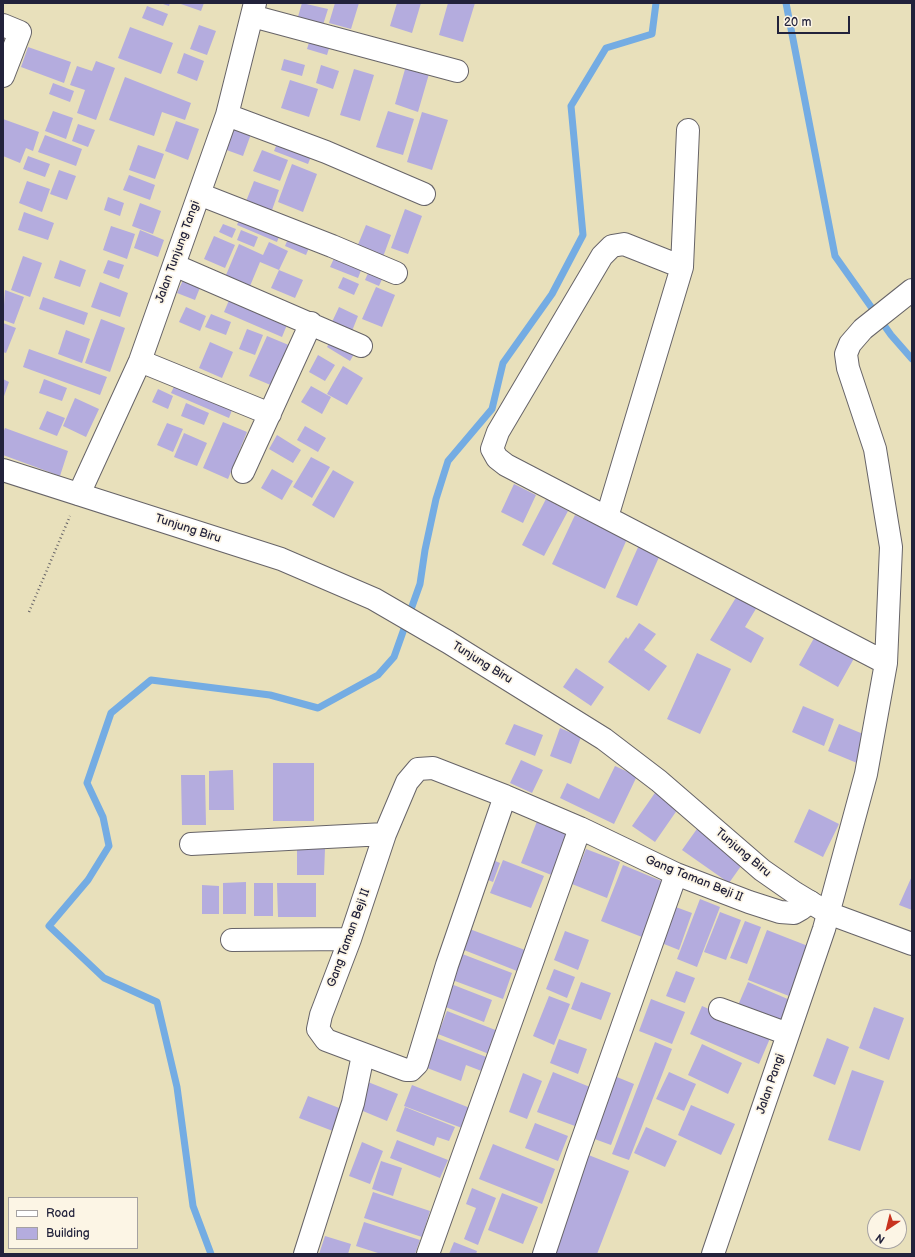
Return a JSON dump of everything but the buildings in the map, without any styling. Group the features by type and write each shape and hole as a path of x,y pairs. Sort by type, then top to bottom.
{"street":[{"path":"253,9 457,70"},
{"name":"Jalan Tunjung Tangi","path":"79,494 140,361 227,115 253,9"},
{"path":"3,25 20,32 3,76"},
{"path":"227,115 326,152 424,194"},
{"path":"607,517 682,267 688,130"},
{"path":"199,194 332,246 396,273"},
{"path":"682,267 624,244 612,246 602,256 494,441 492,449 497,458 506,464 886,664"},
{"path":"174,265 311,323 361,346"},
{"name":"Jalan Pangi","path":"712,1254 828,913 866,774 886,664 891,547 875,449 848,368 846,354 850,344 863,329 910,291"},
{"path":"244,472 311,323"},
{"path":"140,361 270,414"},
{"name":"Tunjung Biru","path":"3,470 281,559 374,599 432,632 604,739 659,780 762,870 810,902 828,913 912,944"},
{"name":"Gang Taman Beji II","path":"364,1055 333,1044 321,1035 318,1029 321,1014 350,939 385,834 407,782 418,769 433,768 505,796 580,828 676,874 780,912 794,913 810,902"},
{"path":"305,1254 353,1103 364,1055 406,1070 411,1070 417,1064 447,965 505,796"},
{"path":"428,1254 580,828"},
{"path":"191,844 385,834"},
{"path":"544,1254 577,1155 676,874"},
{"path":"232,940 350,939"},
{"path":"720,1009 788,1034"}],"path":[{"path":"29,612 79,494"}],"waterway":[{"path":"211,1254 193,1206 177,1087 157,1002 104,978 49,926 88,880 109,846 103,817 87,783 111,713 151,680 270,695 318,708 378,675 394,657 420,584 425,550 436,499 448,461 492,409 503,363 552,294 583,235 571,106 606,48 652,34 656,3"},
{"path":"786,3 835,256 891,335 912,359"}]}
